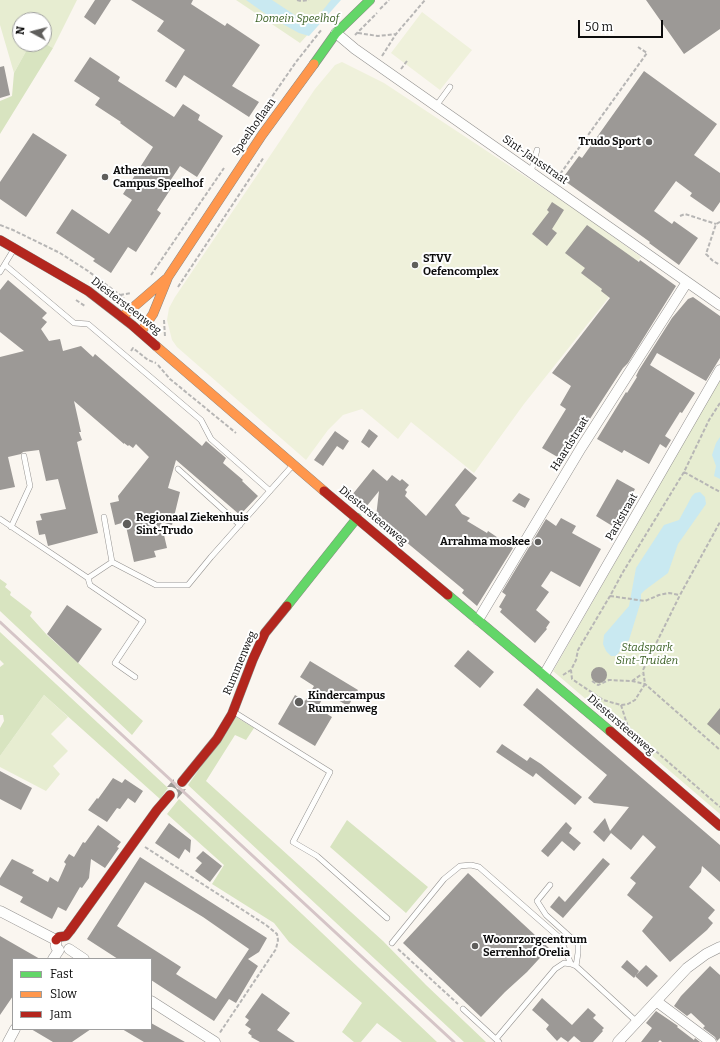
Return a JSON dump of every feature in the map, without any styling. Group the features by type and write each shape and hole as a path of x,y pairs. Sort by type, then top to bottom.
{"street":[{"name":"Speelhoflaan","path":"141,332 153,314 168,277 262,135 336,33 370,0"},
{"name":"Sint-Jansstraat","path":"336,33 436,106 720,305"},
{"name":"Diestersteenweg","path":"0,240 88,291 141,332 294,465 544,675 720,826"},
{"name":"Speelhoflaan","path":"122,317 168,277"},
{"name":"Haardstraat","path":"478,620 581,448 688,282"},
{"name":"Parkstraat","path":"544,675 720,370"},
{"name":"Rummenweg","path":"182,782 217,739 233,712 253,659 265,633 357,518"},
{"path":"80,958 60,953 56,947 61,938 170,795"},
{"path":"0,911 71,942 71,946 60,953"},
{"path":"618,1042 687,968 706,954 720,947"},
{"path":"656,1001 711,1042"},
{"path":"152,1002 215,1042"},
{"path":"8,1042 14,1030"}],"lane":[{"path":"436,106 450,87"},
{"path":"531,172 537,150"},
{"path":"0,272 14,248"},
{"path":"5,265 74,323 88,324 201,420 210,439 270,491"},
{"path":"11,527 30,486 24,456"},
{"path":"112,562 156,585 188,585 294,465"},
{"path":"178,468 240,525"},
{"path":"104,517 112,562"},
{"path":"0,519 88,578 90,585 143,621 115,663 135,677"},
{"path":"88,578 112,562"},
{"path":"233,712 330,772 293,842 317,856 386,918"},
{"path":"392,943 444,879 460,866 471,865 478,867 560,938 573,965 637,1022"},
{"path":"550,885 537,901 546,915 578,944 578,953 573,965"},
{"path":"463,1009 498,1041 555,969 564,963 573,965"}],"path":[{"path":"297,0 308,0"},
{"path":"348,43 389,0"},
{"path":"377,64 396,34 425,0"},
{"path":"357,33 378,36 396,34"},
{"path":"552,173 558,177 647,53 638,46"},
{"path":"178,287 266,155"},
{"path":"680,216 685,214 716,224 720,222"},
{"path":"716,224 706,254 720,265"},
{"path":"0,225 13,230 71,260 120,295"},
{"path":"70,296 88,308"},
{"path":"165,314 165,337"},
{"path":"147,355 154,360 170,379 234,432 240,434"},
{"path":"720,403 719,407 709,420 684,472 623,572 578,650 576,660 571,670 572,679 603,700 621,705 628,704 635,700 645,684 643,670 680,595 720,522"},
{"path":"684,472 720,492"},
{"path":"610,596 645,601 659,595 669,593 680,595"},
{"path":"632,680 643,673"},
{"path":"592,680 598,685 609,680 632,680 645,684 720,750"},
{"path":"621,705 628,727 720,807"},
{"path":"135,841 266,925 277,934 278,940 276,948 215,1042"},
{"path":"392,943 463,1009"}],"green space":[{"path":"0,0 77,0 53,48 52,12 12,12 12,52 26,52 14,73 0,25"},
{"name":"Domein Speelhof","path":"236,0 340,0 300,43"},
{"path":"422,12 472,50 440,90 391,53"},
{"path":"26,52 51,52 0,134 0,101 12,96 14,73"},
{"name":"STVV Oefencomplex","path":"342,62 384,83 579,212 641,257 524,404 474,473 411,422 398,439 362,409 343,415 328,430 306,460 177,347 172,340 167,320 169,308 175,297 315,89 335,65"},
{"name":"Stadspark Sint-Truiden","path":"720,379 720,814 553,671"},
{"path":"0,579 7,584 5,587 11,592 10,595 32,612 30,616 47,635 143,721 132,735 0,611"},
{"path":"0,632 168,788 160,799 44,695 0,756 0,728 4,721 3,715 0,715 0,667 4,664 0,660"},
{"path":"44,695 68,717 51,734 68,751 53,766 60,774 46,791 0,767 0,756"},
{"path":"236,717 254,728 246,740 235,735 206,781 383,941 426,985 486,1042 464,1042 188,785"},
{"path":"179,799 437,1042 402,1042 377,1023 361,1042 354,1042 342,1032 362,1003 289,942 274,923 212,884 224,865 167,814"},
{"path":"347,820 428,887 406,913 330,847"}],"water":[{"path":"246,0 272,0 304,21 310,22 316,19 331,0 341,0 309,36 299,33 270,17"},
{"path":"720,437 720,479 714,476 716,466 712,455 716,443"},
{"path":"700,492 705,497 706,504 678,544 668,573 641,594 641,601 629,640 616,656 611,656 606,651 603,644 604,635 629,606 636,568 664,525 679,520 692,496 695,493"}],"building":[{"path":"95,0 111,0 95,25 84,17"},
{"path":"131,0 193,0 191,4 225,26 227,23 260,45 232,86 259,102 249,117 184,75 176,88 165,81 185,50 157,31 164,21"},
{"path":"646,0 720,0 720,29 684,54"},
{"path":"90,57 120,77 118,81 174,117 183,104 200,115 198,120 223,136 197,177 180,166 170,181 174,184 157,210 161,213 136,252 128,247 111,273 93,261 95,259 56,233 72,209 109,234 132,200 123,194 153,147 120,123 121,122 95,105 100,98 74,81"},
{"path":"4,66 10,95 0,98 0,67"},
{"name":"Trudo Sport","path":"644,71 717,124 694,155 720,173 720,202 713,212 690,196 692,193 676,181 654,211 672,224 674,221 698,238 679,265 649,243 650,242 562,179 579,156 582,158"},
{"path":"33,133 67,155 26,217 0,199 0,182"},
{"path":"552,202 564,210 552,229 557,233 547,246 532,234 549,212 547,210"},
{"path":"587,225 676,286 628,363 623,368 573,445 571,444 561,459 542,448 566,409 560,405 571,386 552,373 610,298 601,291 602,289 581,273 585,268 565,253"},
{"path":"8,280 47,313 42,318 47,322 41,329 49,341 60,339 63,351 81,346 93,357 95,354 202,446 206,441 226,458 223,463 243,480 242,481 258,496 240,515 176,460 168,488 180,492 172,525 161,522 167,548 154,551 156,557 134,562 125,522 115,525 110,503 119,501 118,496 149,457 136,444 133,448 124,444 74,401 81,432 79,432 82,440 77,442 98,533 48,546 45,534 39,535 36,521 42,520 40,514 66,509 58,479 46,481 39,450 23,452 21,454 8,457 15,487 0,490 0,357 24,351 0,332 0,290"},
{"path":"693,297 720,316 720,358 706,381 657,353 650,365 695,393 682,413 680,412 665,436 671,440 666,448 660,444 649,464 624,450 622,453 597,439 637,377 636,376 639,370 672,318 688,299"},
{"path":"369,429 378,436 369,448 361,442"},
{"path":"335,431 349,441 343,450 337,446 323,466 314,460"},
{"path":"465,468 477,478 455,505 462,514 470,518 467,521 487,533 488,531 513,548 477,606 462,593 464,590 376,517 379,491 366,507 352,495 373,469 387,481 392,475 400,481 402,479 409,485 405,490 407,492 405,496 426,516"},
{"path":"617,479 635,489 614,527 596,516"},
{"path":"519,493 530,499 525,508 512,501"},
{"path":"561,518 576,526 572,533 601,549 580,587 551,571 541,586 549,592 536,610 550,622 546,628 547,629 535,643 500,612 502,609 499,607 506,595 502,592 546,519 556,526"},
{"path":"67,605 102,629 78,663 47,634"},
{"path":"468,650 494,672 480,688 454,666"},
{"name":"Kindercampus Rummenweg","path":"310,661 358,690 348,706 326,693 317,708 332,717 315,746 278,724 295,695 305,701 314,686 300,677"},
{"path":"596,667 602,667 607,672 605,681 602,683 596,683 591,678 591,672"},
{"path":"537,688 720,845 720,882 702,866 701,872 689,887 715,910 708,918 713,923 670,962 642,931 653,917 627,895 636,883 630,878 656,847 643,835 631,850 611,833 604,842 593,832 605,818 610,831 629,807 594,803 588,798 607,775 523,705"},
{"path":"720,708 720,735 707,724"},
{"path":"502,744 527,761 530,757 541,764 582,797 575,805 536,773 533,777 496,752"},
{"path":"0,771 32,788 21,810 0,799"},
{"path":"113,778 122,783 125,779 143,791 135,803 128,798 120,809 117,808 107,822 88,810"},
{"path":"174,779 174,784 177,789 186,789 177,799 178,793 176,789 167,787"},
{"path":"566,822 572,828 569,833 581,843 574,851 562,841 548,857 541,851"},
{"path":"169,823 191,840 190,853 185,849 179,859 155,843"},
{"path":"98,825 121,842 117,847 119,848 105,868 91,859 89,878 82,888 80,887 66,911 58,907 52,919 20,902 23,897 0,885 0,878 12,859 34,870 32,873 48,882 50,877 58,882 66,864 64,862 69,854 74,857 83,842 85,843"},
{"path":"203,851 222,866 210,882 195,871 202,863 196,858"},
{"path":"140,857 267,938 259,952 248,959 258,966 236,1003 229,999 214,1021 152,981 152,958 116,958 87,939","holes":["145,882 203,917 249,949 216,999 176,974 181,967 117,926"]},
{"path":"603,858 610,864 563,918 550,907 559,896 565,902"},
{"name":"Woonrzorgcentrum Serrenhof Orelia","path":"468,873 549,948 481,1017 403,943"},
{"path":"0,936 38,958 12,958 12,997 0,1015"},
{"path":"627,960 639,971 634,978 621,967"},
{"path":"646,965 658,976 647,987 635,976"},
{"path":"710,966 720,975 720,1038 717,1041 715,1037 703,1028 705,1026 691,1013 687,1016 674,1006 681,996"},
{"path":"262,993 290,1013 277,1030 295,1042 260,1042 251,1037 252,1036 248,1033 251,1029 245,1025 249,1020 245,1017"},
{"path":"542,998 572,1025 588,1008 596,1015 593,1018 604,1028 602,1030 603,1031 593,1042 581,1042 574,1036 568,1042 561,1037 557,1041 546,1029 549,1025 532,1010"},
{"path":"656,1011 678,1026 677,1027 694,1040 695,1038 700,1042 662,1042 660,1040 658,1042 641,1042 652,1028 646,1023"},
{"path":"152,1024 185,1042 144,1042 124,1030 152,1030"},
{"path":"33,1030 90,1030 72,1042 53,1042"}],"railway":[{"path":"0,622 454,1042"}],"traffic: fast":[{"path":"314,64 336,33 370,0"},
{"path":"287,606 357,518"},
{"path":"448,595 610,731"}],"traffic: slow":[{"path":"141,332 153,314 168,277 262,135 314,64"},
{"path":"122,317 166,279"},
{"path":"156,346 324,491"}],"traffic: jam":[{"path":"0,240 88,291 132,325 156,346"},
{"path":"324,491 448,595"},
{"path":"182,782 217,739 232,714 253,659 265,633 287,606"},
{"path":"610,731 720,826"},
{"path":"56,940 59,937 66,936 70,931 157,810 170,795"}],"place":[{"name":"Trudo Sport","path":"649,142"},
{"name":"Atheneum Campus Speelhof","path":"105,177"},
{"name":"STVV Oefencomplex","path":"415,265"},
{"name":"Regionaal Ziekenhuis Sint-Trudo","path":"127,524"},
{"name":"Arrahma moskee","path":"538,542"},
{"name":"Kindercampus Rummenweg","path":"299,702"},
{"name":"Woonrzorgcentrum Serrenhof Orelia","path":"475,946"}]}
